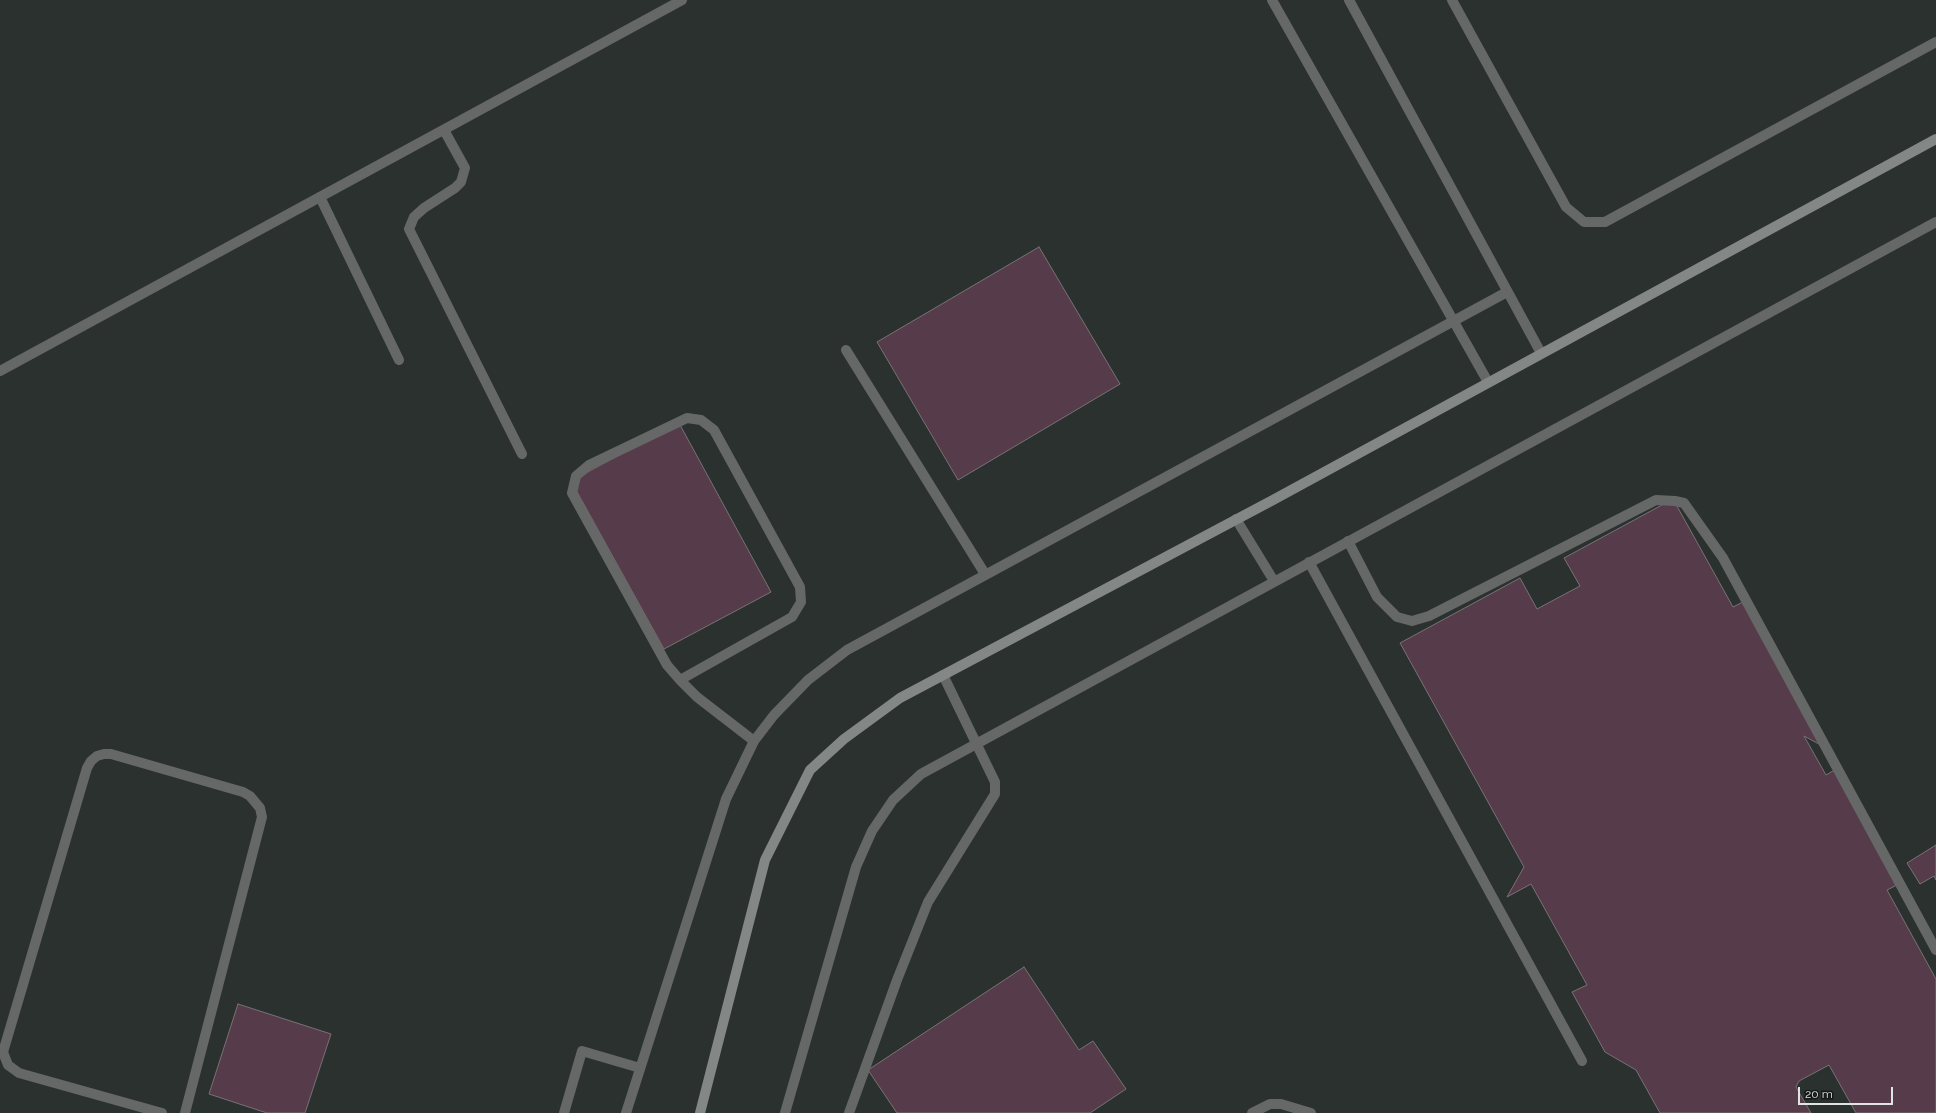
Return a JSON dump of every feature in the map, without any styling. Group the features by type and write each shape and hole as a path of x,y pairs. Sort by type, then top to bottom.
{"street":[{"path":"0,371 682,0"},
{"path":"1272,0 1488,382"},
{"path":"1349,0 1541,353"},
{"path":"1452,0 1566,207 1584,222 1605,222 1936,42"},
{"path":"444,130 464,168 461,182 455,188 424,208 414,217 410,229 522,454"},
{"path":"700,1113 765,860 810,770 844,739 900,698 1236,519 1936,138"},
{"path":"320,197 399,360"},
{"path":"785,1113 856,867 872,831 893,800 921,774 976,742 1936,222"},
{"path":"626,1113 726,799 754,741 774,715 808,680 846,650 1507,292"},
{"path":"846,350 985,574"},
{"path":"680,680 792,617 801,602 800,587 714,430 701,420 687,418 589,465 576,476 572,493 667,665 680,680 720,716 754,741"},
{"path":"1348,541 1377,597 1397,617 1412,621 1429,616 1656,500 1684,503 1723,558 1936,950"},
{"path":"1236,519 1274,581"},
{"path":"1309,562 1582,1061"},
{"path":"849,1113 897,980 928,902 995,794 995,782 943,675"},
{"path":"162,1113 19,1073 8,1065 4,1052 87,768 97,756 104,754 111,754 243,792 256,802 262,817 185,1113"},
{"path":"564,1113 582,1051 640,1068"},
{"path":"1252,1113 1270,1104 1281,1104 1311,1113"}],"building":[{"path":"1039,247 1120,384 958,480 877,342"},
{"path":"679,423 771,592 664,649 571,481"},
{"path":"1673,499 1733,607 1747,600 1830,750 1804,736 1826,775 1840,767 1903,882 1887,890 1936,979 1936,1113 1856,1113 1829,1065 1799,1081 1796,1087 1811,1113 1660,1113 1636,1070 1605,1052 1572,992 1587,985 1531,884 1507,897 1524,867 1400,643 1520,578 1537,609 1580,586 1564,558"},
{"path":"1936,845 1936,880 1934,876 1920,884 1907,863"},
{"path":"1024,967 1079,1050 1093,1041 1126,1089 1090,1113 897,1113 868,1070"},
{"path":"238,1004 331,1034 305,1113 267,1113 209,1094"}]}
